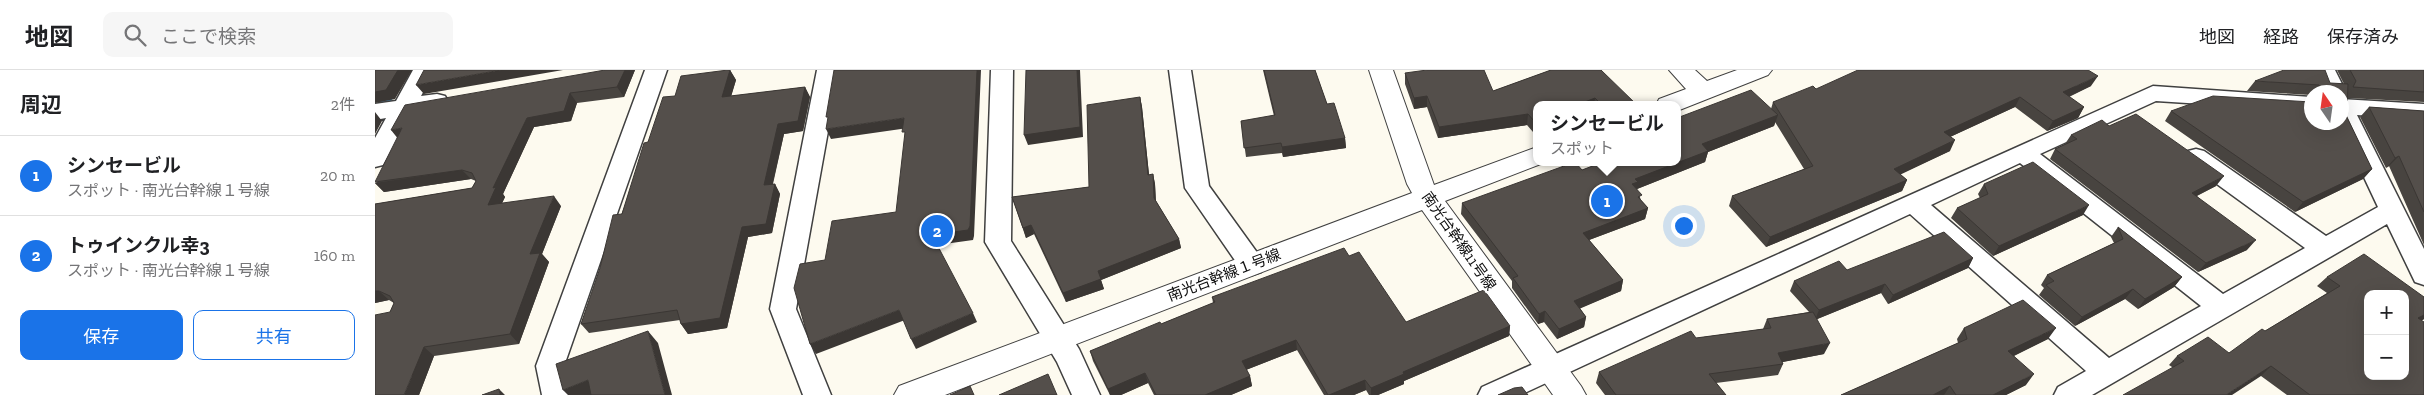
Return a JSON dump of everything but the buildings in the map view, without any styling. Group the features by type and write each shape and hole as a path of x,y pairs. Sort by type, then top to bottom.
{"street":[{"path":"375,159 391,109 424,70"},
{"path":"557,395 550,366 656,70"},
{"path":"817,395 783,309 828,70"},
{"path":"1002,70 998,242 1069,357 1085,395"},
{"path":"1180,70 1197,188 1252,265"},
{"name":"南光台幹線11号線","path":"1381,70 1420,184 1428,198 1570,395"},
{"path":"1681,70 1703,91"},
{"path":"1678,101 1760,70"},
{"path":"2325,70 2332,85"},
{"path":"1492,395 2153,93 2304,104"},
{"path":"391,109 461,97"},
{"path":"2125,106 2148,123"},
{"path":"2349,107 2424,112"},
{"path":"2349,122 2424,275"},
{"path":"2180,146 2324,248"},
{"path":"2023,153 2221,307"},
{"name":"南光台幹線１号線","path":"910,395 1533,158"},
{"path":"1913,203 2107,372"},
{"path":"2069,395 2392,210"}],"waterway":[{"path":"375,120 403,70"}],"place":[{"name":"シンセービル","path":"1607,201"},
{"name":"トゥインクル幸3","path":"937,231"}]}
